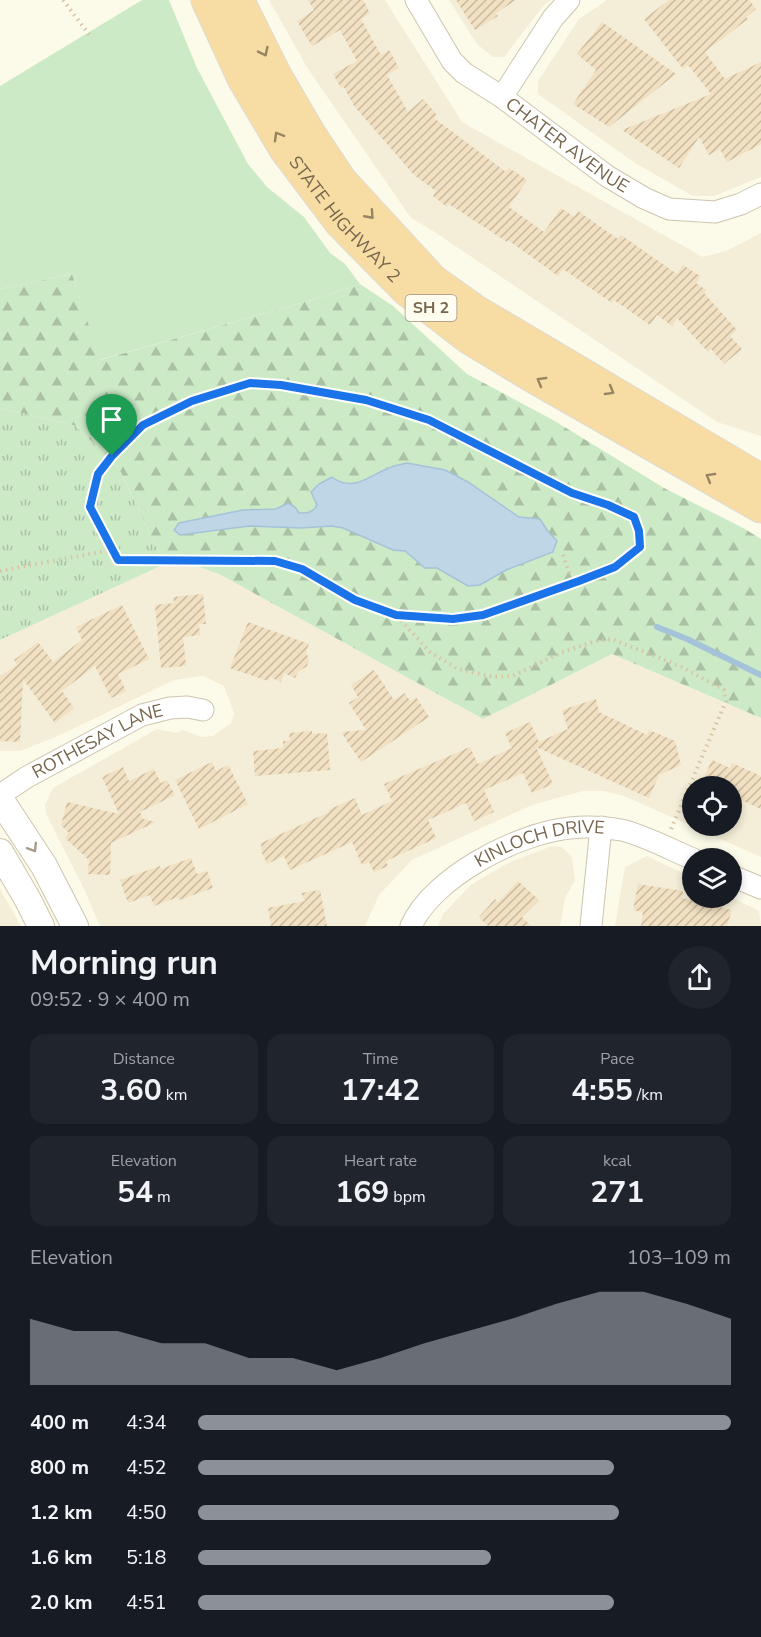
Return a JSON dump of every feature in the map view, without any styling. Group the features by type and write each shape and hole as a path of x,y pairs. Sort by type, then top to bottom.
{"highway":[{"name":"STATE HIGHWAY 2","path":"208,0 244,78 286,149 341,222 408,290 469,336 761,507"},
{"name":"STATE HIGHWAY 2","path":"237,0 275,76 310,136 340,181 432,280 474,311 761,481"}],"street":[{"name":"CHATER AVENUE","path":"416,0 452,61 464,73 502,97 607,176 644,198 669,209 715,212 741,204 761,194"},
{"path":"502,97 553,18 569,0"},
{"name":"ROTHESAY LANE","path":"0,797 27,777 142,715 170,708 187,707 203,710"},
{"path":"0,797 44,866 75,926"},
{"name":"KINLOCH DRIVE","path":"411,926 438,890 480,859 548,832 571,827 624,830 682,854"},
{"path":"591,926 601,827"},
{"path":"0,852 41,926"},
{"path":"742,880 761,888"}],"path":[{"path":"63,0 91,37"},
{"path":"250,383 281,385 366,400 429,420 572,493 608,505 634,517 639,531 640,547 615,567 579,581 483,615 453,619 396,615 355,600 302,569 275,561 118,560 90,507 98,474 112,456 143,425 192,401 250,383"},
{"path":"0,571 111,550 118,560"},
{"path":"563,555 571,578 579,581"},
{"path":"396,615 430,652 458,669 493,677 512,676 563,652 596,641 612,639 682,667 724,690 726,701 670,829"}],"shaded area":[{"path":"269,0 385,0 462,122 703,257 726,251 761,233 761,436 717,422 411,218 308,69"},
{"path":"449,0 551,0 544,5 504,57 493,57 477,44"},
{"path":"607,0 761,0 761,177 714,196 693,196 635,163 538,94 538,81 579,19"},
{"path":"165,564 197,566 221,575 483,719 612,654 761,718 761,857 714,836 742,836 742,776 682,776 682,822 624,796 604,791 583,791 532,805 412,860 379,895 365,926 100,926 46,814 45,805 53,788 157,729 176,733 183,730 201,737 213,736 231,723 234,713 224,686 203,676 174,680 58,736 20,751 0,751 0,640"},
{"path":"552,846 562,847 572,857 575,880 565,898 560,926 438,926 443,914 472,884 508,863"},
{"path":"647,856 682,873 682,908 742,908 742,902 759,911 761,926 615,926 625,867"},
{"path":"0,889 21,926 0,926"}],"green space":[{"path":"142,0 169,0 197,68 248,164 267,187 304,217 330,253 345,264 360,284 315,299 99,360 72,274 0,289 0,86"},
{"path":"72,274 100,360 360,284 393,306 467,374 553,420 664,488 761,539 761,718 612,654 483,719 221,575 197,566 165,564 119,469 76,426 0,408 0,289"},
{"path":"0,408 76,426 119,469 165,564 0,640"}],"water":[{"path":"407,463 445,470 468,482 519,517 540,519 557,541 553,552 506,570 480,585 468,586 437,568 425,568 405,551 393,550 343,528 249,526 180,535 174,530 179,523 243,510 276,509 288,503 299,513 310,512 317,505 311,492 319,484 332,477 340,482 360,482 391,467"}],"building":[{"path":"308,0 363,0 370,13 361,19 381,55 389,50 399,68 387,75 408,112 423,99 437,115 434,118 506,172 509,168 527,180 509,207 544,232 561,208 574,217 578,211 618,239 621,235 677,274 683,265 700,276 696,283 706,290 704,293 737,330 730,336 742,349 724,364 711,349 708,352 677,318 672,326 657,315 650,325 614,300 612,303 563,269 558,276 508,240 507,242 449,204 447,207 433,196 436,191 414,175 354,106 344,87 341,88 333,74 357,61 340,30 312,46 297,21 314,10"},
{"path":"456,0 516,0 496,13 498,16 475,30"},
{"path":"669,0 749,0 756,9 746,17 748,19 705,52 725,79 761,62 761,144 727,162 720,149 709,155 699,137 679,168 622,130 711,94 688,65 683,69 644,19"},
{"path":"602,22 676,74 609,127 573,104 596,70 577,54"},
{"path":"203,594 206,624 199,624 200,635 183,637 186,666 161,668 155,605 174,603 173,597"},
{"path":"122,605 149,659 118,674 126,691 111,698 95,666 62,691 74,708 55,723 23,679 20,742 0,741 0,676 17,665 14,660 38,642 53,662 82,640 76,627"},
{"path":"248,622 309,644 306,651 309,661 307,666 298,672 295,678 284,673 281,682 270,677 268,681 230,668"},
{"path":"374,670 394,700 405,693 410,701 416,697 429,717 361,762 341,732 366,730 349,703 358,697 351,685"},
{"path":"596,699 599,712 647,735 649,730 675,741 681,765 659,775 649,798 536,747 553,784 532,793 523,773 484,790 494,812 474,821 466,803 428,820 436,838 386,861 388,866 374,872 369,862 362,865 352,842 290,870 284,856 267,864 261,843 355,798 362,815 392,801 384,784 470,747 478,764 512,748 505,733 530,722 539,742 568,729 562,710"},
{"path":"312,731 312,734 327,733 330,770 255,776 253,751 283,748 283,741 290,741 289,733"},
{"path":"712,760 730,768 732,763 761,776 761,809 742,800 742,776 705,776"},
{"path":"212,762 216,771 228,765 248,804 199,829 175,780"},
{"path":"123,767 129,781 154,769 161,783 167,780 175,795 140,812 143,819 156,822 111,843 110,875 88,874 89,860 65,838 69,833 61,825 67,802 119,814 102,777"},
{"path":"191,858 197,874 207,871 213,888 154,906 150,895 128,903 120,880"},
{"path":"518,881 539,900 522,917 531,926 488,926 479,917 495,899 498,902"},
{"path":"638,884 682,891 682,908 732,910 727,926 641,926 643,912 633,910"},
{"path":"320,890 327,926 271,926 268,908 305,901 301,893"}],"waterway":[{"path":"657,627 761,675"}],"route":[{"path":"250,383 281,385 366,400 429,420 572,493 608,505 634,517 639,531 640,547 615,567 549,593 483,615 453,619 396,615 355,600 302,569 275,561 118,560 90,507 98,474 112,456 143,425 192,401 250,383"}]}
